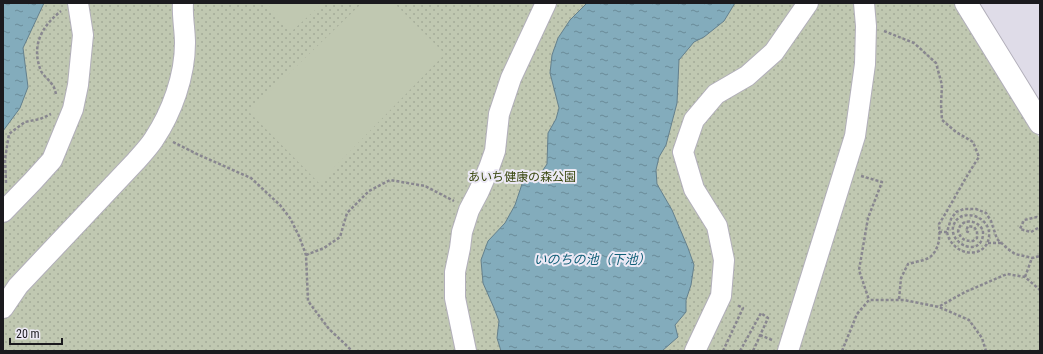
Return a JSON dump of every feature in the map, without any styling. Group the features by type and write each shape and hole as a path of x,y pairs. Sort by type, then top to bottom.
{"street":[{"path":"3,308 18,286 136,161 156,134 167,115 178,87 183,64 185,43 183,3"},
{"path":"466,351 455,298 455,272 462,232 469,210 479,191 495,151 499,114 511,78 546,3"},
{"path":"694,351 702,338 721,296 724,260 717,226 694,189 683,152 694,120 716,94 747,76 774,52 808,3"},
{"path":"788,351 855,136 864,64 866,26 864,3"},
{"path":"966,3 1040,123"},
{"path":"9,205 52,160 73,109 78,85 83,35 78,5"}],"path":[{"path":"59,100 52,84 42,72 38,55 38,42 40,36 52,19 64,9 78,5"},
{"path":"866,26 886,31 914,43 936,63 942,85 942,120 956,132 973,142 979,157 964,179 951,206 939,224 940,236 937,247 930,257 908,264 901,278 899,300"},
{"path":"9,205 5,160 9,134 25,122 40,119 54,113"},
{"path":"156,134 251,178 265,190 290,218 299,236 306,255 308,301 329,329 352,351"},
{"path":"844,172 882,182 868,218 859,270 869,300"},
{"path":"306,255 324,248 340,237 347,213 369,191 390,180 425,186 469,210"},
{"path":"970,233 966,231 968,226 974,227 977,230 977,238 973,241 965,241 960,237 958,231 960,225 966,222 973,222 981,227 983,234 981,241 975,247 966,247 959,242 954,235 953,228 957,220 963,216 972,215 980,217 988,226 988,243 984,248 977,252 968,253 959,251 953,246 949,240 947,232 950,219 956,212 964,209 976,209 986,213 996,232 997,239 1008,249 1015,254 1032,258 1040,256"},
{"path":"1038,228 1031,232 1020,229 1024,220 1037,217 1040,218"},
{"path":"940,232 947,232"},
{"path":"988,243 1002,242"},
{"path":"1025,277 1032,258"},
{"path":"939,307 965,292 1007,274 1025,277 1040,290"},
{"path":"842,351 857,314 869,300 899,300 939,307 969,320 982,338 986,351"},
{"path":"740,351 761,313 768,318 753,351"}],"green space":[{"name":"あいち健康の森公園","path":"3,3 964,3 1040,139 1040,351 3,351"},
{"path":"266,3 323,3 292,31"},
{"path":"362,3 394,3 445,54 319,183 249,112"}],"water":[{"path":"3,3 44,3 23,48 28,87 20,108 3,131"},
{"name":"いのちの池（下池）","path":"587,3 735,3 724,21 704,37 694,42 679,60 677,103 666,145 659,157 656,170 657,184 672,210 694,265 691,285 686,300 686,312 675,325 678,337 662,351 501,351 497,338 499,321 483,283 481,260 488,241 505,223 515,205 523,181 537,179 547,164 548,133 556,119 559,108 550,73 552,55 558,38 570,20"}]}
